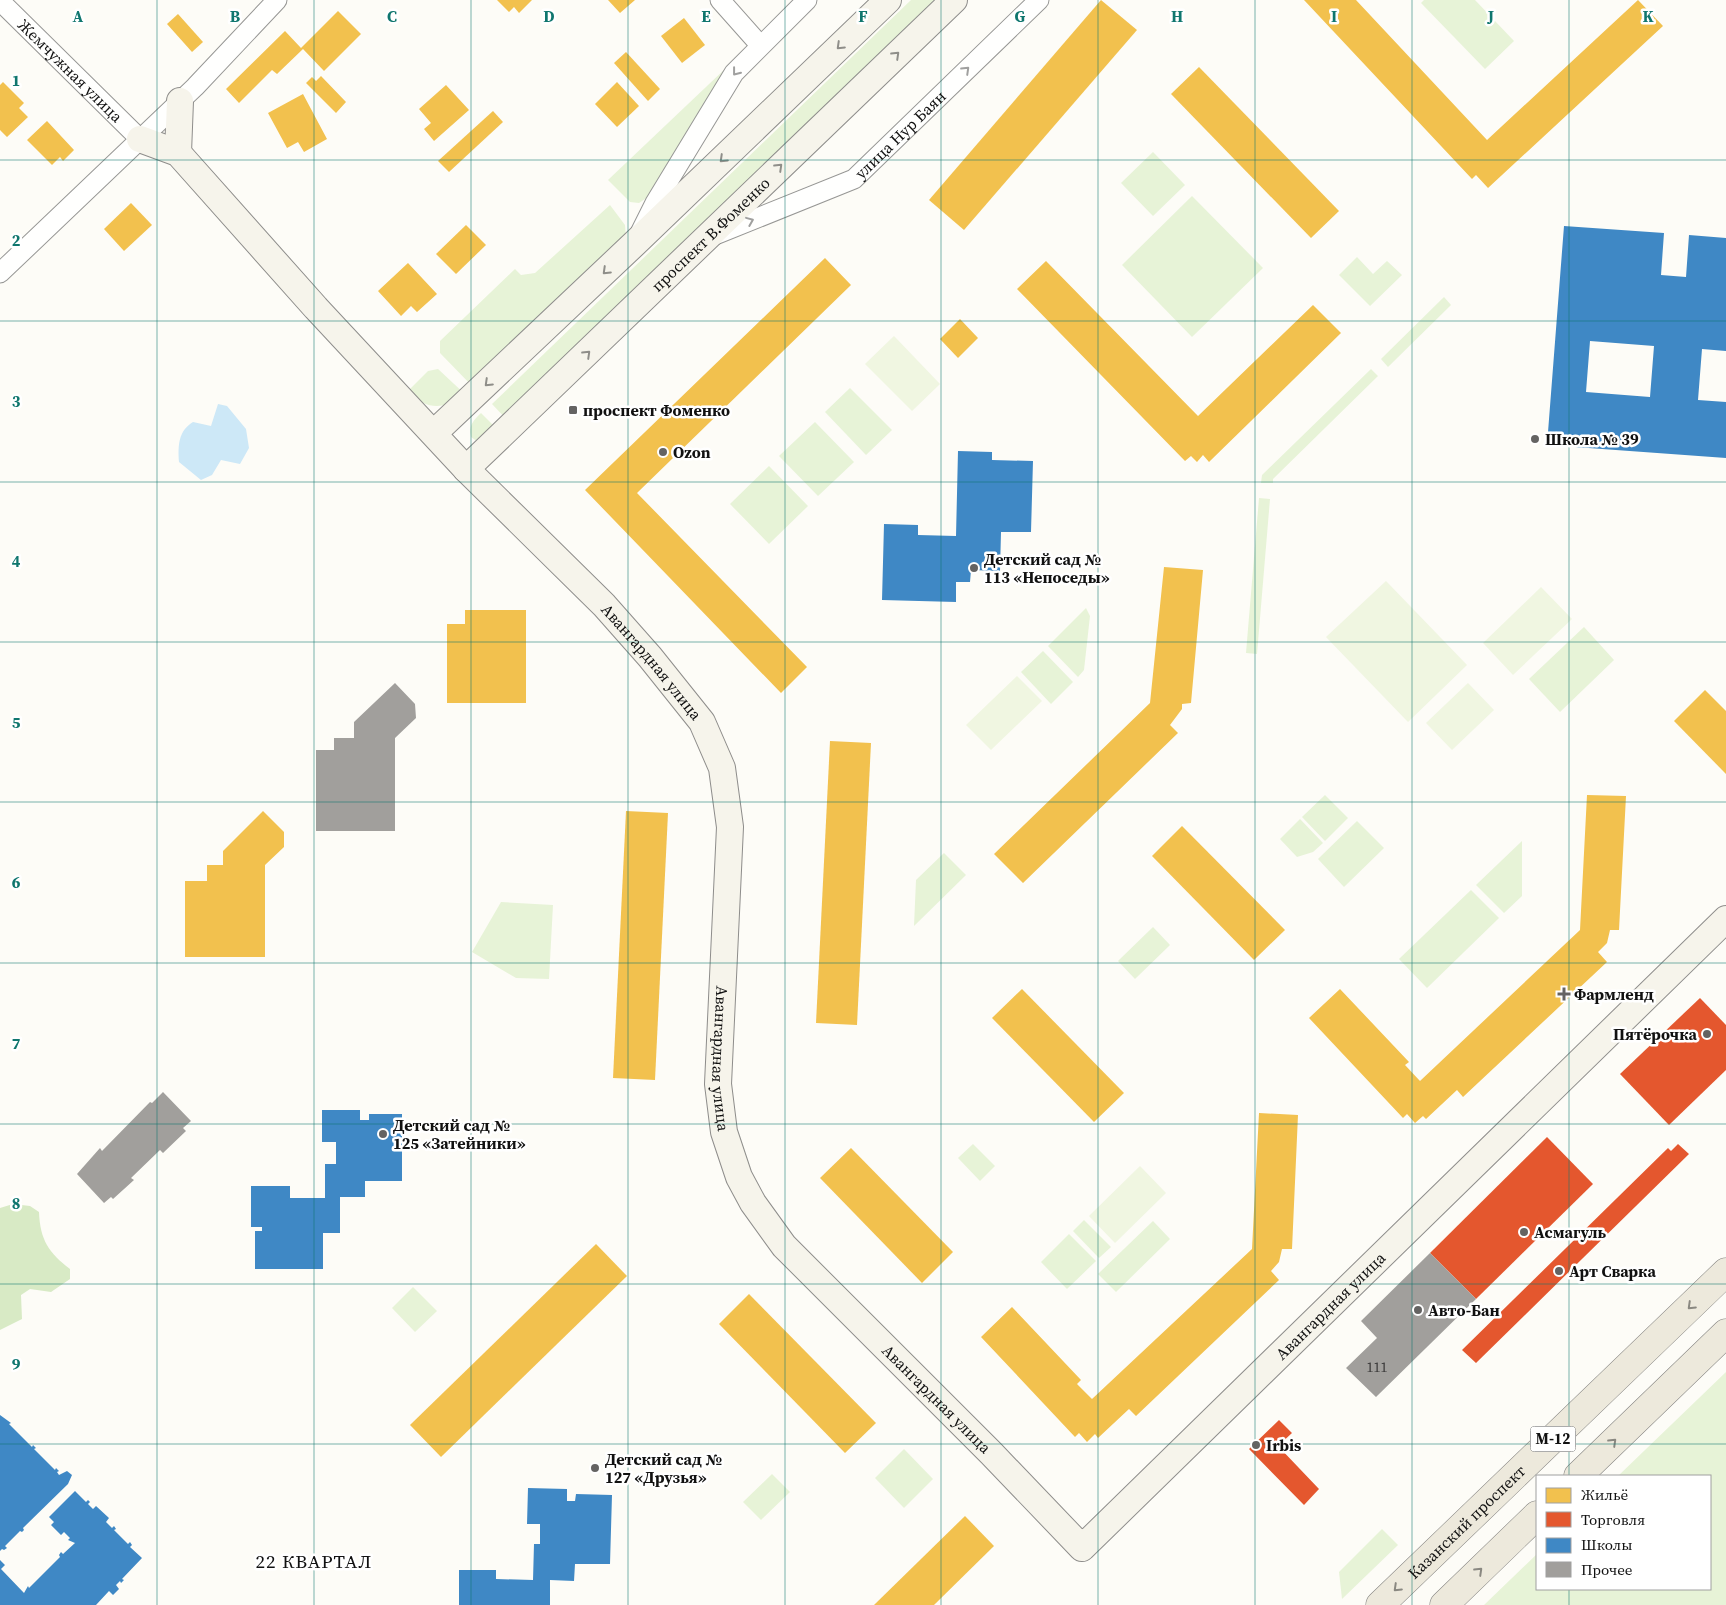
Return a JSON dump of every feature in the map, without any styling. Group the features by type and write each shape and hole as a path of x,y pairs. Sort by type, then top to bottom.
{"main road":[{"name":"Казанский проспект","path":"1380,1605 1726,1272"},
{"name":"М-12","path":"1579,1475 1726,1333"},
{"path":"1444,1605 1536,1516"}],"street":[{"path":"0,273 180,101 277,0"},
{"path":"720,0 760,45"},
{"path":"634,244 654,203 734,72 806,0"},
{"path":"434,433 888,0"},
{"name":"проспект В.Фоменко","path":"466,469 954,0"},
{"name":"улица Нур Баян","path":"705,239 854,179 1039,0"},
{"name":"Жемчужная улица","path":"0,1 140,139"},
{"path":"178,153 180,101"},
{"path":"140,139 178,153 316,308 466,469"},
{"name":"Авангардная улица","path":"466,469 604,605 650,657 702,722 722,768 730,827 718,1084 724,1132 739,1177 752,1203 784,1246 991,1453 1082,1548 1726,919"}],"green space":[{"path":"911,0 945,0 508,421 492,404"},
{"path":"1424,0 1475,0 1514,41 1485,69 1421,3"},
{"path":"746,49 648,197 639,203 630,202 608,180"},
{"path":"1153,152 1185,185 1153,216 1121,183"},
{"path":"1192,196 1263,268 1192,337 1122,265"},
{"path":"610,205 625,225 626,237 475,389 440,353 440,341 515,269 521,275 535,273"},
{"path":"1357,257 1373,274 1387,261 1402,275 1370,306 1339,275"},
{"path":"1444,297 1451,305 1388,367 1381,359"},
{"path":"894,336 940,384 912,411 865,364"},
{"path":"438,369 468,397 437,406 423,403 408,391 428,371"},
{"path":"1371,369 1378,376 1273,479 1273,483 1261,483 1262,475"},
{"path":"850,388 892,430 866,455 825,412"},
{"path":"481,413 499,431 478,442 471,437 470,429"},
{"path":"815,422 854,462 818,496 779,456"},
{"path":"769,466 808,506 769,544 730,504"},
{"path":"1259,498 1270,499 1257,654 1246,653"},
{"path":"1386,581 1467,665 1408,722 1326,637"},
{"path":"1541,587 1572,619 1513,675 1483,643"},
{"path":"1086,608 1090,616 1084,670 1078,677 1048,646"},
{"path":"1584,627 1614,660 1560,712 1529,679"},
{"path":"1043,651 1073,682 1051,704 1021,672"},
{"path":"1017,676 1042,701 991,750 966,725"},
{"path":"1468,683 1494,710 1452,750 1426,723"},
{"path":"1325,795 1348,818 1325,841 1302,817"},
{"path":"1300,819 1323,843 1313,852 1297,857 1280,839"},
{"path":"1357,821 1384,848 1344,887 1318,859"},
{"path":"1522,841 1522,896 1504,913 1476,885"},
{"path":"944,853 966,875 914,926 916,880"},
{"path":"1471,890 1499,918 1427,988 1399,959"},
{"path":"501,902 553,905 549,979 516,978 472,952"},
{"path":"1153,927 1170,945 1135,979 1118,961"},
{"path":"973,1144 995,1166 980,1181 958,1158"},
{"path":"1140,1166 1166,1193 1115,1243 1089,1216"},
{"path":"13,1204 30,1206 39,1212 41,1230 47,1245 56,1257 70,1269 70,1279 51,1292 30,1289 21,1295 22,1319 0,1330 0,1208"},
{"path":"1084,1220 1111,1247 1099,1258 1073,1231"},
{"path":"1153,1221 1170,1239 1116,1292 1098,1274"},
{"path":"1069,1234 1096,1261 1067,1289 1041,1262"},
{"path":"413,1287 437,1311 415,1332 392,1308"},
{"path":"1726,1372 1726,1605 1484,1605 1536,1555 1536,1590 1711,1590 1711,1475 1619,1475"},
{"path":"904,1449 933,1479 904,1508 875,1478"},
{"path":"772,1474 790,1492 761,1520 743,1502"},
{"path":"1382,1529 1398,1545 1342,1599 1339,1572"}],"water":[{"path":"218,404 227,406 246,429 249,448 240,464 221,460 212,475 201,480 179,462 180,439 184,430 193,422 211,426"}],"building: Жильё":[{"path":"497,0 532,0 519,13 514,7 509,12"},
{"path":"608,0 635,0 620,13"},
{"path":"1101,0 1137,30 964,230 929,200"},
{"path":"1304,0 1356,0 1487,140 1638,0 1663,26 1488,188 1476,175 1472,179"},
{"path":"338,11 361,34 324,71 303,49 277,74 272,70 239,103 226,89 285,31 301,48"},
{"path":"178,14 203,42 192,52 167,24"},
{"path":"684,18 705,45 682,63 661,36"},
{"path":"626,52 660,89 648,101 614,63"},
{"path":"1199,67 1339,211 1311,238 1171,94"},
{"path":"321,76 346,102 336,113 306,83 312,77 316,81"},
{"path":"3,82 24,103 19,108 28,117 7,137 0,130 0,85"},
{"path":"617,82 639,106 617,127 595,104"},
{"path":"446,85 469,110 434,141 424,129 431,123 419,109"},
{"path":"303,94 327,139 304,152 298,142 287,148 268,113"},
{"path":"493,111 503,122 449,172 438,161"},
{"path":"47,121 74,150 63,161 60,157 52,165 27,140"},
{"path":"131,203 152,225 124,251 104,229"},
{"path":"466,225 486,245 456,274 436,254"},
{"path":"825,258 851,285 637,493 807,667 781,693 585,490"},
{"path":"1046,261 1198,416 1313,305 1341,333 1209,462 1203,455 1197,462 1191,456 1185,461 1017,289"},
{"path":"408,263 437,294 417,312 411,306 401,316 378,291"},
{"path":"960,319 978,338 958,358 940,339"},
{"path":"1164,567 1203,570 1191,703 1182,704 1182,709 1170,725 1178,733 1023,883 994,854 1150,703"},
{"path":"465,610 526,610 526,703 447,703 447,624 465,624"},
{"path":"1705,690 1726,711 1726,774 1674,721"},
{"path":"830,741 871,743 857,1025 816,1023"},
{"path":"1587,795 1626,796 1619,930 1610,930 1607,943 1598,952 1607,962 1463,1097 1457,1090 1426,1119 1423,1116 1415,1123 1407,1114 1403,1118 1309,1018 1340,989 1409,1062 1405,1065 1420,1081 1580,930"},
{"path":"263,811 284,832 284,847 265,865 265,957 185,957 185,881 207,881 207,865 223,865 223,851"},
{"path":"626,811 668,813 655,1080 613,1078"},
{"path":"1182,826 1285,930 1254,960 1152,856"},
{"path":"1022,989 1124,1093 1094,1122 992,1018"},
{"path":"1259,1113 1298,1115 1292,1249 1282,1249 1279,1262 1271,1271 1279,1280 1136,1416 1129,1409 1098,1438 1095,1434 1087,1442 1079,1433 1075,1437 981,1337 1012,1307 1081,1380 1077,1384 1092,1399 1252,1249"},
{"path":"851,1148 953,1252 922,1283 820,1178"},
{"path":"596,1244 627,1276 441,1457 410,1425"},
{"path":"749,1294 876,1423 845,1453 719,1324"},
{"path":"965,1516 994,1546 934,1605 874,1605"}],"building: Торговля":[{"path":"1700,998 1726,1025 1726,1070 1669,1125 1620,1074"},
{"path":"1547,1137 1593,1184 1476,1299 1430,1253"},
{"path":"1678,1144 1689,1154 1476,1363 1462,1350 1668,1148 1671,1151"},
{"path":"1279,1420 1292,1433 1278,1446 1319,1489 1304,1505 1249,1449"}],"building: Школы":[{"path":"1564,226 1664,233 1661,275 1686,277 1689,235 1726,238 1726,351 1702,349 1698,400 1726,402 1726,458 1547,445","holes":["1590,341 1654,346 1650,397 1586,392"]},
{"path":"958,451 992,452 992,460 1033,461 1031,532 1001,532 1000,571 971,570 970,582 956,582 956,602 882,600 884,524 918,525 918,535 956,536"},
{"path":"322,1110 360,1110 360,1120 369,1120 369,1114 402,1114 402,1181 365,1181 365,1197 340,1197 340,1233 323,1233 323,1269 255,1269 255,1231 262,1231 262,1227 251,1227 251,1186 290,1186 290,1198 325,1198 325,1164 336,1164 336,1142 322,1142"},
{"path":"0,1415 11,1423 9,1424 32,1447 33,1445 36,1448 34,1449 55,1470 56,1468 59,1471 57,1472 59,1475 67,1471 72,1475 68,1484 23,1528 22,1532 20,1531 5,1546 7,1548 0,1551"},
{"path":"528,1488 567,1489 567,1501 575,1501 576,1494 612,1495 610,1564 575,1564 574,1581 550,1580 550,1605 459,1605 459,1570 496,1570 496,1579 533,1580 534,1544 540,1544 540,1524 527,1524"},
{"path":"75,1491 86,1502 88,1500 90,1502 88,1504 93,1509 96,1506 109,1518 106,1522 112,1528 114,1526 116,1529 114,1530 128,1544 130,1542 132,1545 130,1547 142,1558 122,1579 124,1580 116,1585 119,1589 113,1595 109,1591 96,1605 0,1605 0,1560 5,1565 1,1569 24,1593 28,1586 29,1588 60,1557 61,1552 63,1554 75,1543 68,1540 70,1538 64,1532 61,1535 51,1525 54,1522 49,1517"}],"building: Прочее":[{"path":"395,683 415,704 416,718 395,738 395,831 316,831 316,750 334,750 334,738 354,738 354,722"},
{"path":"163,1092 191,1121 183,1128 186,1131 163,1153 160,1150 131,1178 134,1180 113,1199 111,1197 104,1203 77,1174 100,1148 102,1151 150,1102 152,1103"},
{"name":"Авто-Бан","path":"1430,1253 1476,1299 1376,1397 1346,1368 1377,1338 1361,1321"}],"place":[{"name":"проспект Фоменко","path":"573,410"},
{"name":"Школа № 39","path":"1535,439"},
{"name":"Ozon","path":"663,452"},
{"name":"Детский сад № 113 «Непоседы»","path":"974,568"},
{"name":"Фармленд","path":"1564,994"},
{"name":"Пятёрочка","path":"1707,1034"},
{"name":"Детский сад № 125 «Затейники»","path":"383,1134"},
{"name":"Асмагуль","path":"1524,1232"},
{"name":"Арт Сварка","path":"1559,1271"},
{"name":"Авто-Бан","path":"1418,1310"},
{"name":"Irbis","path":"1256,1445"},
{"name":"Детский сад № 127 «Друзья»","path":"595,1468"}],"district":[{"name":"22 КВАРТАЛ","path":"314,1561"}]}
